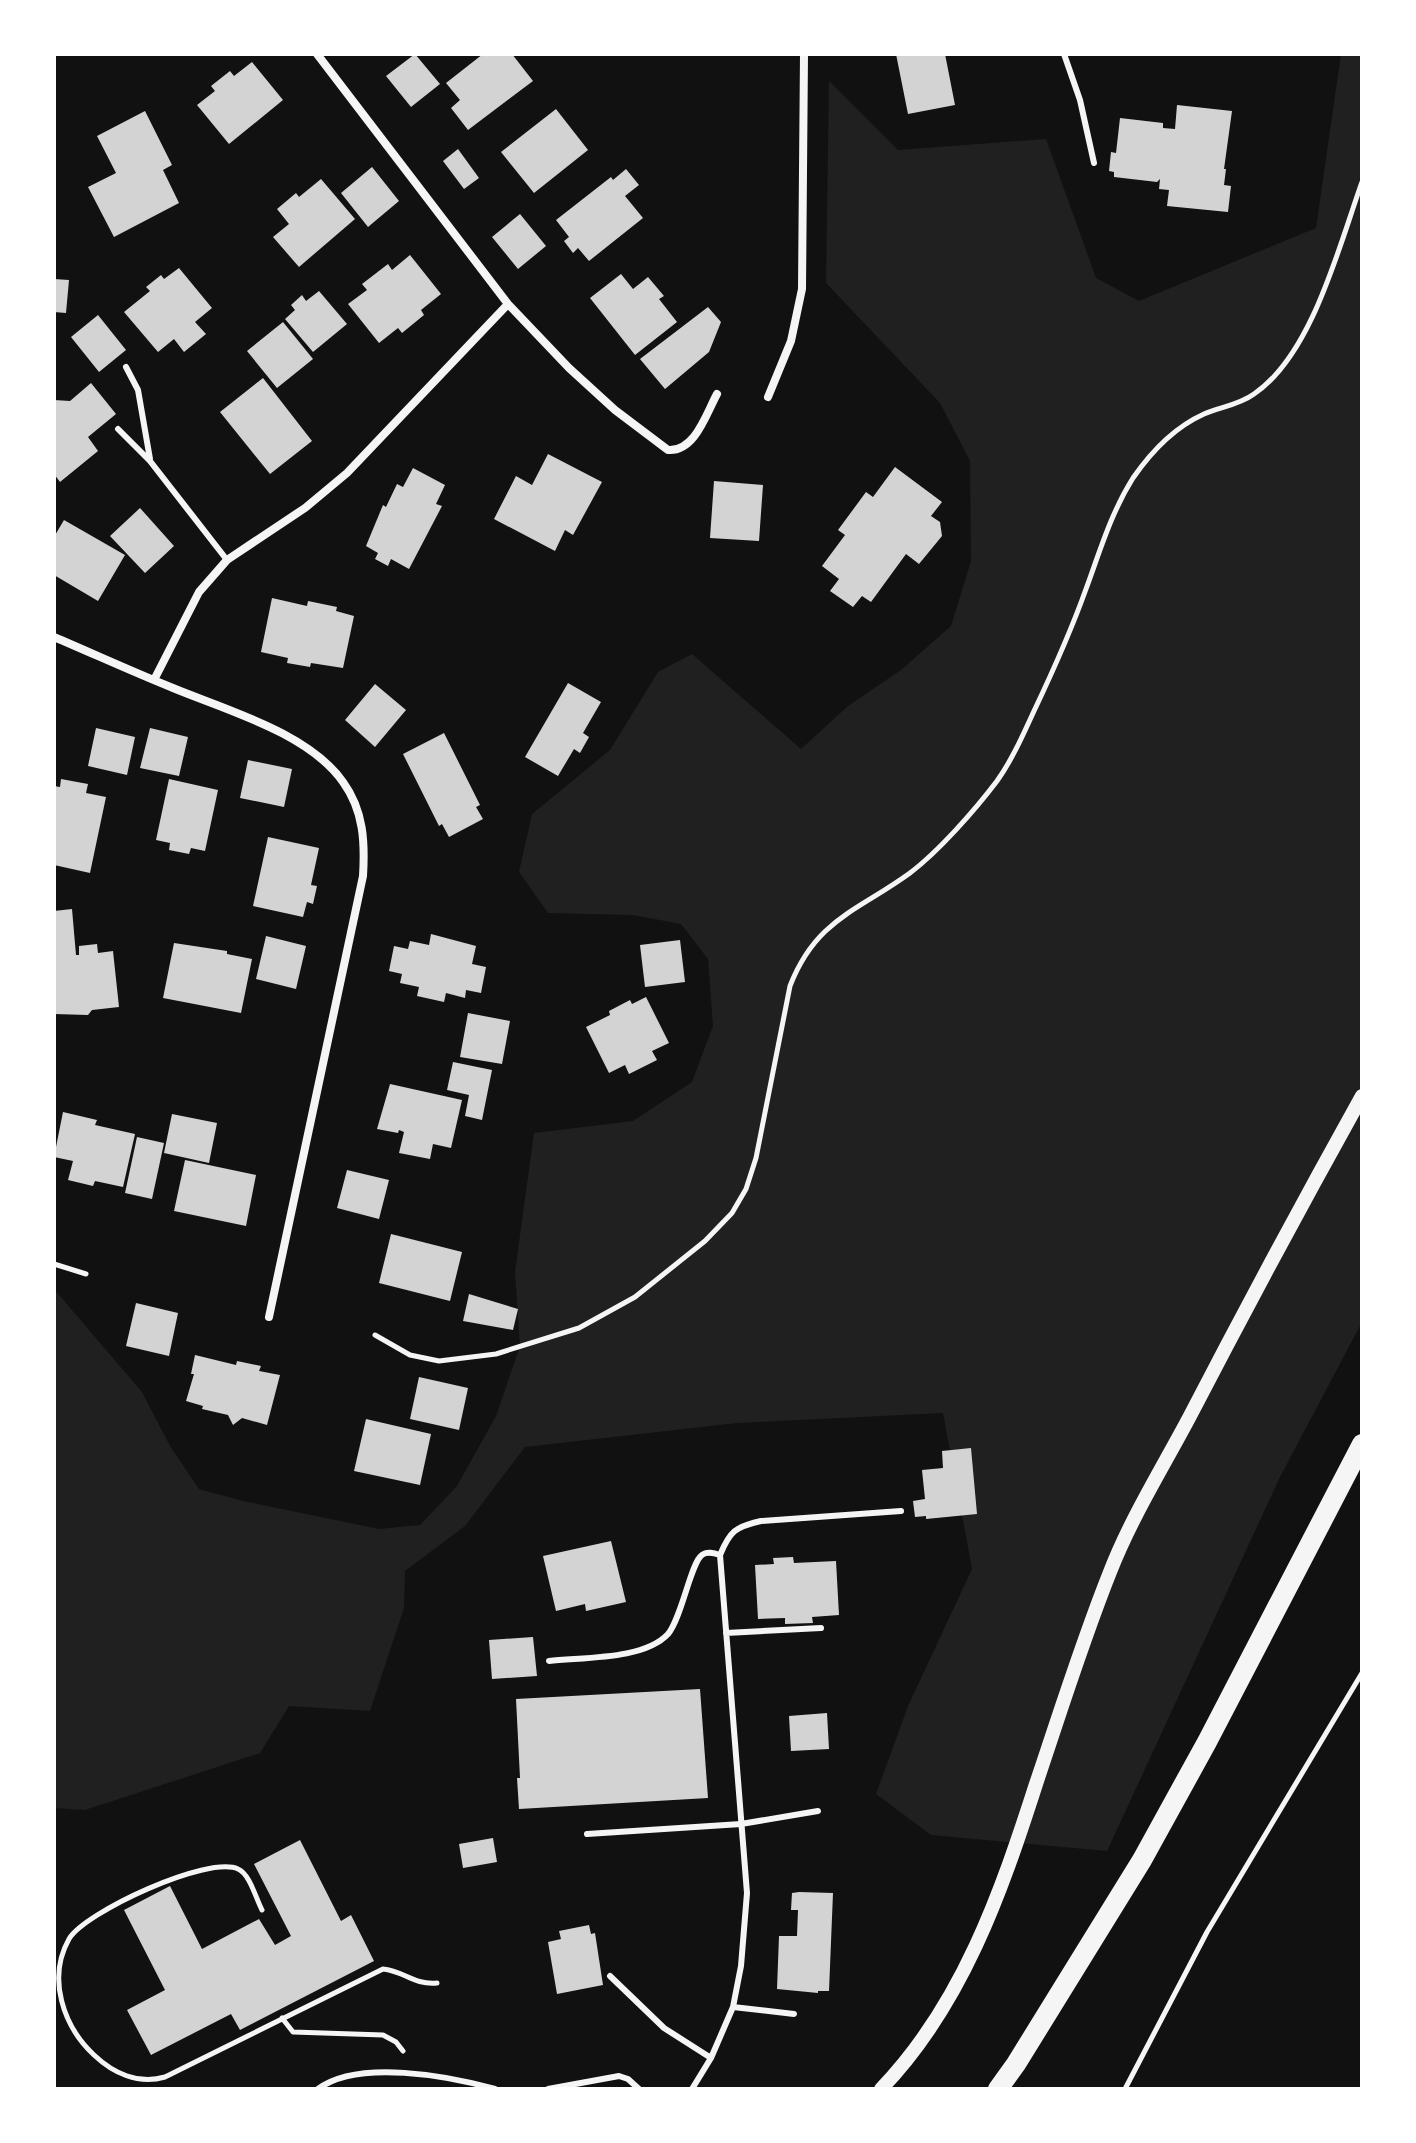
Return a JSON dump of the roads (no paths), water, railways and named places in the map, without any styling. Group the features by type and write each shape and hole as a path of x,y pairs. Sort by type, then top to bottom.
{"main road":[{"path":"998,2089 1149,1847 1362,1444"}],"street":[{"path":"317,54 508,304 569,368 615,410 668,450 682,448 689,443 717,394"},
{"path":"768,397 791,341 802,289 804,54"},
{"path":"154,680 199,592 227,560 305,508 347,473 508,304"},
{"path":"54,637 266,727 308,748 327,763 344,783 363,828 363,876 269,1317"},
{"path":"881,2089 922,2037 961,1978 986,1926 1014,1851 1111,1569 1252,1295 1362,1096"}],"lane":[{"path":"1064,54 1080,100 1094,163"},
{"path":"126,367 138,390 144,412 150,461"},
{"path":"118,429 150,461 227,560"},
{"path":"692,2089 711,2058 733,2007 741,1966 747,1893 720,1555 728,1537 740,1526 761,1521 901,1511"},
{"path":"549,1661 636,1652 653,1646 668,1633 682,1608 697,1561 703,1554 712,1552 720,1555"},
{"path":"726,1633 821,1628"},
{"path":"587,1834 741,1824 818,1811"},
{"path":"610,1976 664,2028 711,2058"},
{"path":"733,2007 794,2014"},
{"path":"318,2089 342,2076 406,2073 454,2078 495,2089"},
{"path":"548,2089 619,2076 639,2089"}]}
